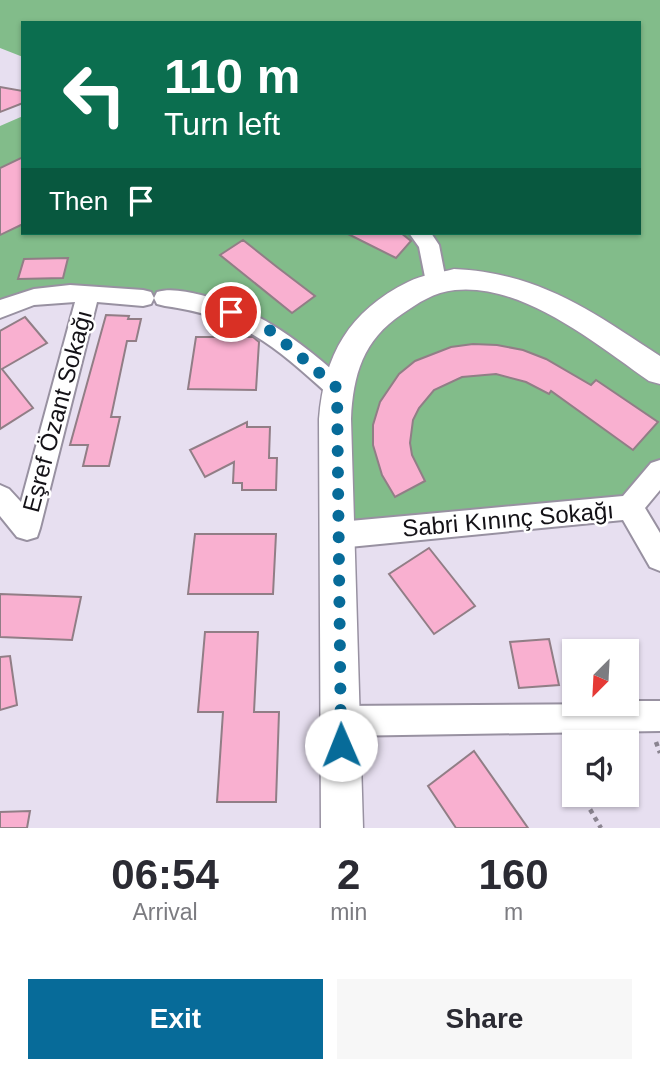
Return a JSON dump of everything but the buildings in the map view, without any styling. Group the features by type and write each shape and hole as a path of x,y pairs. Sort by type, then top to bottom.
{"street":[{"path":"421,235 429,245 435,281"},
{"path":"342,828 337,388 352,343 366,326 389,307 435,281 458,277 476,278 518,288 541,297 660,372"},
{"path":"0,309 33,298 88,294 154,298 217,307 258,324 294,349 337,388"},
{"name":"Eşref Özant Sokağı","path":"0,497 27,528 88,294"},
{"name":"Sabri Kınınç Sokağı","path":"339,535 630,507 660,471"},
{"path":"630,507 660,558"},
{"path":"341,721 660,716"}],"path":[{"path":"560,718 563,730"},
{"path":"589,807 601,828"}],"green space":[{"path":"0,0 660,0 660,471 630,507 339,535 337,388 271,331 165,298 88,294 0,309 0,126 21,117 21,235 641,235 641,21 21,21 21,56 0,48"}],"route":[{"path":"231,312 271,331 337,388 335,419 341,745"}]}
